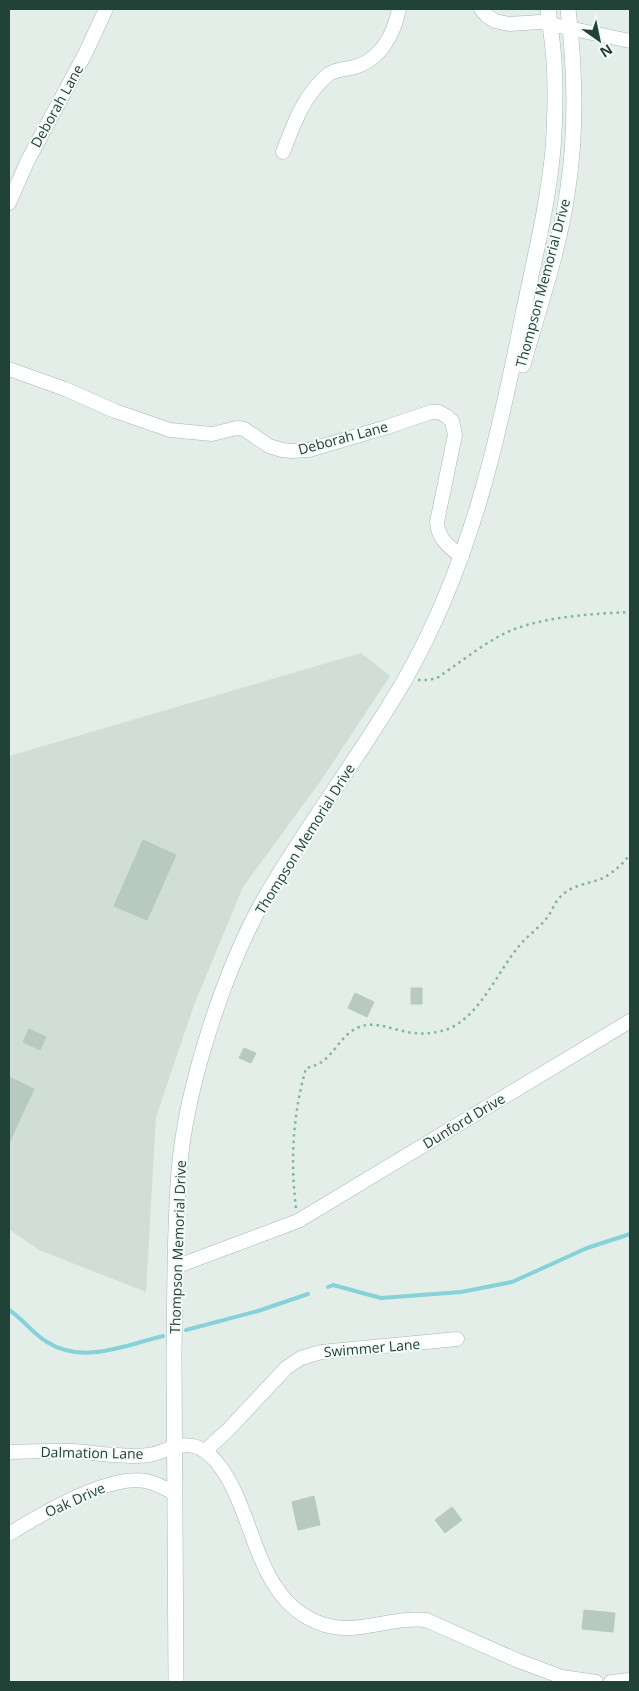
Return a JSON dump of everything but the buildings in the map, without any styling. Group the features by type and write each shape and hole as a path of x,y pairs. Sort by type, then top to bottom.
{"main road":[{"name":"Thompson Memorial Drive","path":"176,1682 174,1446 176,1210 185,1127 195,1079 207,1037 232,967 269,891 302,836 380,721 404,679 444,600 462,557 506,406 546,200 551,164 555,103 554,62 548,9"},
{"name":"Thompson Memorial Drive","path":"506,406 521,370 560,229 568,188 575,106 568,9"}],"street":[{"name":"Deborah Lane","path":"9,203 28,160 85,54 106,9"},
{"path":"282,152 297,116 310,95 329,74 360,65 382,49 390,37 399,9"},
{"path":"481,9 495,21 509,24 540,22 630,41"},
{"name":"Deborah Lane","path":"9,369 65,388 115,411 170,430 212,434 237,428 244,429 270,446 292,451 309,450 388,427 431,412 439,412 452,421 455,435 437,522 438,529 441,538 447,546 462,557"},
{"name":"Dunford Drive","path":"175,1267 298,1221 630,1021"},
{"name":"Swimmer Lane","path":"205,1451 228,1430 286,1368 301,1358 322,1352 457,1339"},
{"path":"174,1446 195,1446 214,1458 227,1476 272,1582 285,1600 310,1619 339,1628 361,1627 414,1619 426,1620 518,1661 562,1677 596,1682"},
{"name":"Dalmation Lane","path":"9,1452 71,1451 148,1455 174,1446"},
{"name":"Oak Drive","path":"9,1534 49,1511 92,1490 109,1484 131,1480 145,1481 162,1486 174,1493"},
{"path":"610,1682 630,1680"}],"path":[{"path":"404,679 429,680 438,678 498,637 521,627 582,616 630,612"},
{"path":"298,1221 292,1143 299,1093 306,1068 328,1058 354,1030 369,1024 384,1025 418,1034 448,1029 461,1022 472,1012 520,945 548,917 560,896 570,889 604,877 617,868 630,854"}],"shaded area":[{"path":"361,653 390,676 320,782 243,887 194,1005 156,1117 146,1292 39,1250 9,1229 9,756"}],"waterway":[{"path":"328,1287 333,1285 381,1298 461,1292 512,1282 587,1248 630,1234"},
{"path":"186,1330 258,1311 308,1294"},
{"path":"9,1310 47,1342 61,1349 75,1352 105,1351 163,1336"}]}
